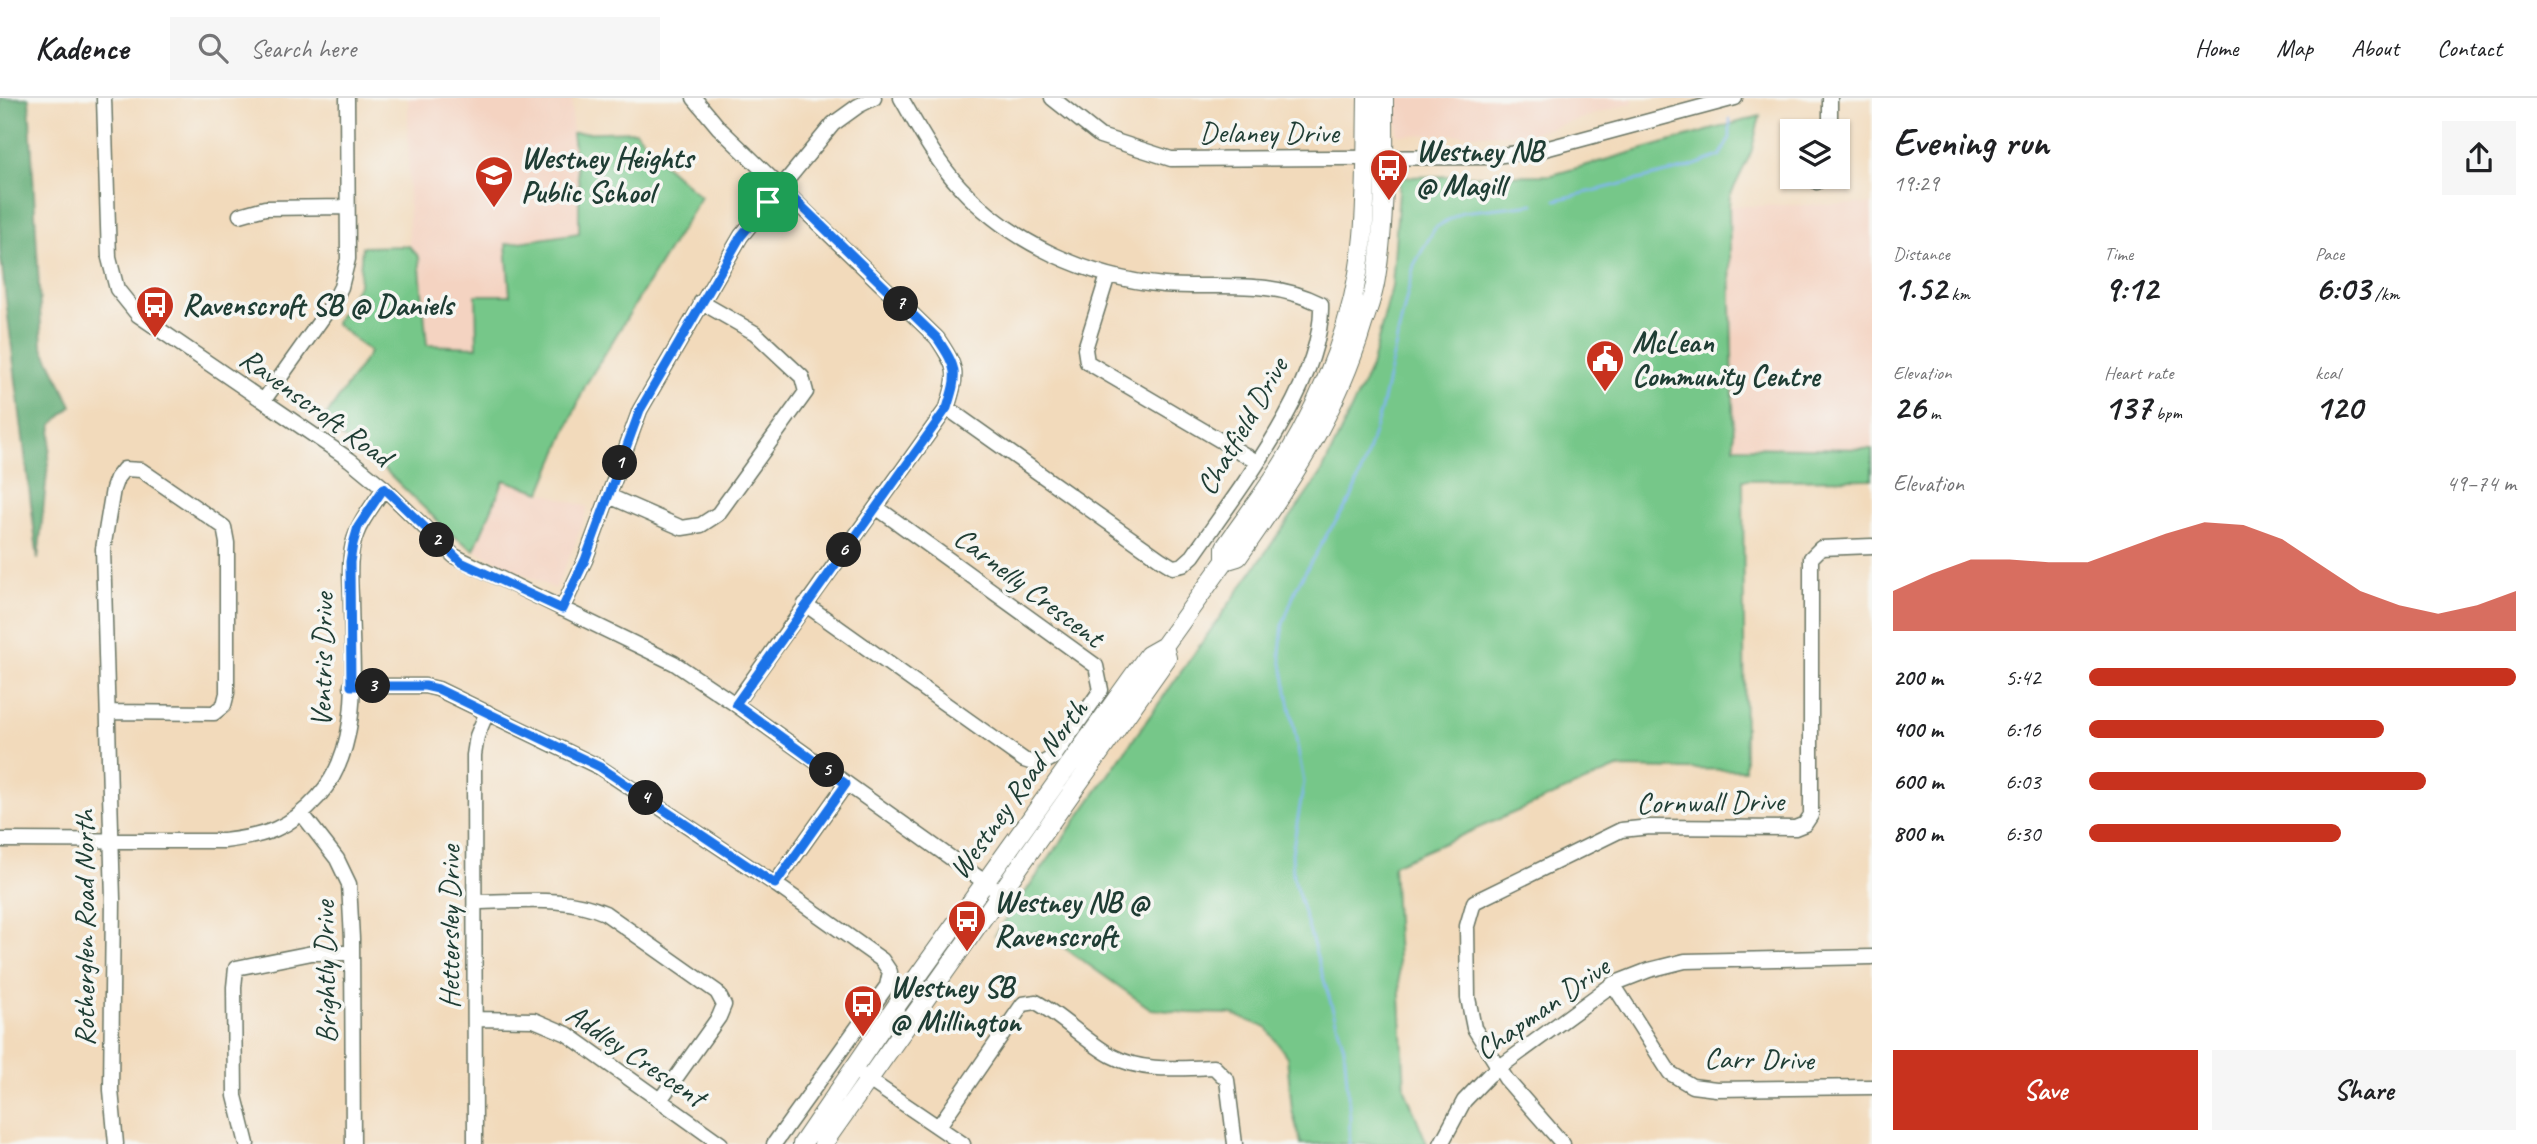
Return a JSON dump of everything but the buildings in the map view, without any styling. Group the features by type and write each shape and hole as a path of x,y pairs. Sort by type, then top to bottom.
{"main road":[{"name":"Westney Road North","path":"823,1144 894,1008 993,888 1148,654 1164,646 1225,561 1238,556 1289,486 1320,430 1351,365 1376,282 1381,241 1375,158 1367,98"},
{"name":"Westney Road North","path":"1375,158 1384,98"},
{"name":"Westney Road North","path":"805,1143 861,1074"}],"street":[{"name":"Ravenscroft Road","path":"104,98 109,258 117,289 138,315 350,460 384,488 461,562 674,663 736,704 993,888"},
{"path":"264,400 333,303 341,287 348,259 347,98"},
{"path":"694,98 719,128 937,338 953,362 956,381 947,408 736,704"},
{"path":"562,609 585,560 640,410 741,236 833,124 874,98"},
{"name":"Chatfield Drive","path":"901,98 929,147 960,187 1010,230 1047,251 1108,275 1164,285 1258,286 1305,296 1321,304 1322,322 1302,387 1257,462 1193,556 1183,565 1173,567 947,408"},
{"name":"Delaney Drive","path":"1052,98 1100,136 1171,159 1487,156 1527,152 1735,98"},
{"path":"1830,98 1830,119"},
{"path":"240,215 265,208 347,207"},
{"path":"1108,275 1085,349 1087,362 1257,462"},
{"path":"609,496 682,528 701,525 718,514 806,392 802,377 755,333 701,302"},
{"name":"Rotherglen Road North","path":"108,712 214,713 224,705 227,693 227,543 224,527 141,470 124,470 117,478 103,549 111,841 111,1090 117,1144"},
{"name":"Ventris Drive","path":"0,840 224,841 253,838 276,831 302,814 321,794 341,764 348,738 351,686 350,562 358,527 384,488"},
{"name":"Carnelly Crescent","path":"806,604 1024,760 1039,765 1054,757 1101,690 1096,666 876,507"},
{"name":"Cornwall Drive","path":"1499,1067 1474,1028 1468,998 1467,926 1474,902 1621,830 1650,827 1795,828 1805,824 1811,815 1811,558 1821,548 1872,546"},
{"path":"351,686 425,686 438,689 600,767 775,884 882,960 890,972 887,986 774,1144"},
{"name":"Hettersley Drive","path":"475,1144 474,755 477,736 487,712"},
{"path":"775,884 846,784"},
{"name":"Brightly Drive","path":"302,814 337,859 349,884 353,1144"},
{"path":"476,902 570,902 591,907 606,913 717,992 724,1005 719,1017 660,1100"},
{"path":"247,1144 235,1096 236,968 312,953 352,953"},
{"name":"Chapman Drive","path":"1441,1144 1464,1101 1499,1067 1613,984 1649,970 1685,961 1872,957"},
{"name":"Carr Drive","path":"1613,984 1670,1073 1692,1086 1716,1089 1872,1087"},
{"path":"939,1126 1023,1004 1036,1002 1111,1056 1135,1065 1160,1069 1214,1067 1227,1080 1234,1144"},
{"name":"Addley Crescent","path":"476,1019 534,1020 567,1034 720,1144"},
{"path":"1499,1067 1506,1079 1563,1144"},
{"path":"861,1074 963,1144"}],"shaded area":[{"name":"Westney Heights Public School","path":"408,98 572,98 572,133 579,185 579,233 510,295 478,347 427,346 419,257 409,246"},
{"path":"1397,98 1633,98 1633,103 1530,134 1397,135"},
{"path":"1872,204 1872,449 1734,448 1729,206"},
{"path":"504,480 588,507 555,589 474,550"}],"green space":[{"path":"0,98 29,98 42,346 72,406 52,425 38,560 0,251"},
{"path":"1760,116 1751,153 1730,196 1729,206 1734,447 1872,449 1872,479 1743,480 1745,770 1617,768 1393,865 1405,1089 1427,1144 1301,1144 1292,1110 1287,1057 1267,1028 1232,1014 1151,1009 1042,932 995,935 1321,474 1371,367 1392,286 1400,177 1552,175"},
{"path":"636,131 659,160 701,197 585,386 541,492 504,480 474,550 451,534 383,468 322,422 370,352 335,323 359,284 362,247 409,246 419,257 427,345 477,347 476,295 510,295 506,244 579,233 579,185 572,133"}],"waterway":[{"path":"1556,200 1687,168 1720,156 1730,138 1730,119"},
{"path":"1349,1144 1350,1118 1344,1047 1293,876 1292,853 1304,782 1280,653 1283,624 1297,586 1351,499 1381,409 1414,265 1435,228 1462,212 1534,204"}],"place":[{"name":"Westney NB @ Magill","path":"1389,202"},
{"name":"Westney Heights Public School","path":"494,209"},
{"name":"Ravenscroft SB @ Daniels","path":"155,339"},
{"name":"McLean Community Centre","path":"1605,393"},
{"name":"Westney NB @ Ravenscroft","path":"967,953"},
{"name":"Westney SB @ Millington","path":"863,1038"}],"route":[{"path":"782,187 937,338 953,362 956,381 947,408 736,704 846,784 775,884 600,767 537,738 511,722 438,689 425,686 351,686 350,562 353,544 358,527 384,488 461,562 562,609 585,560 640,410 741,236 768,202 782,187"}]}
